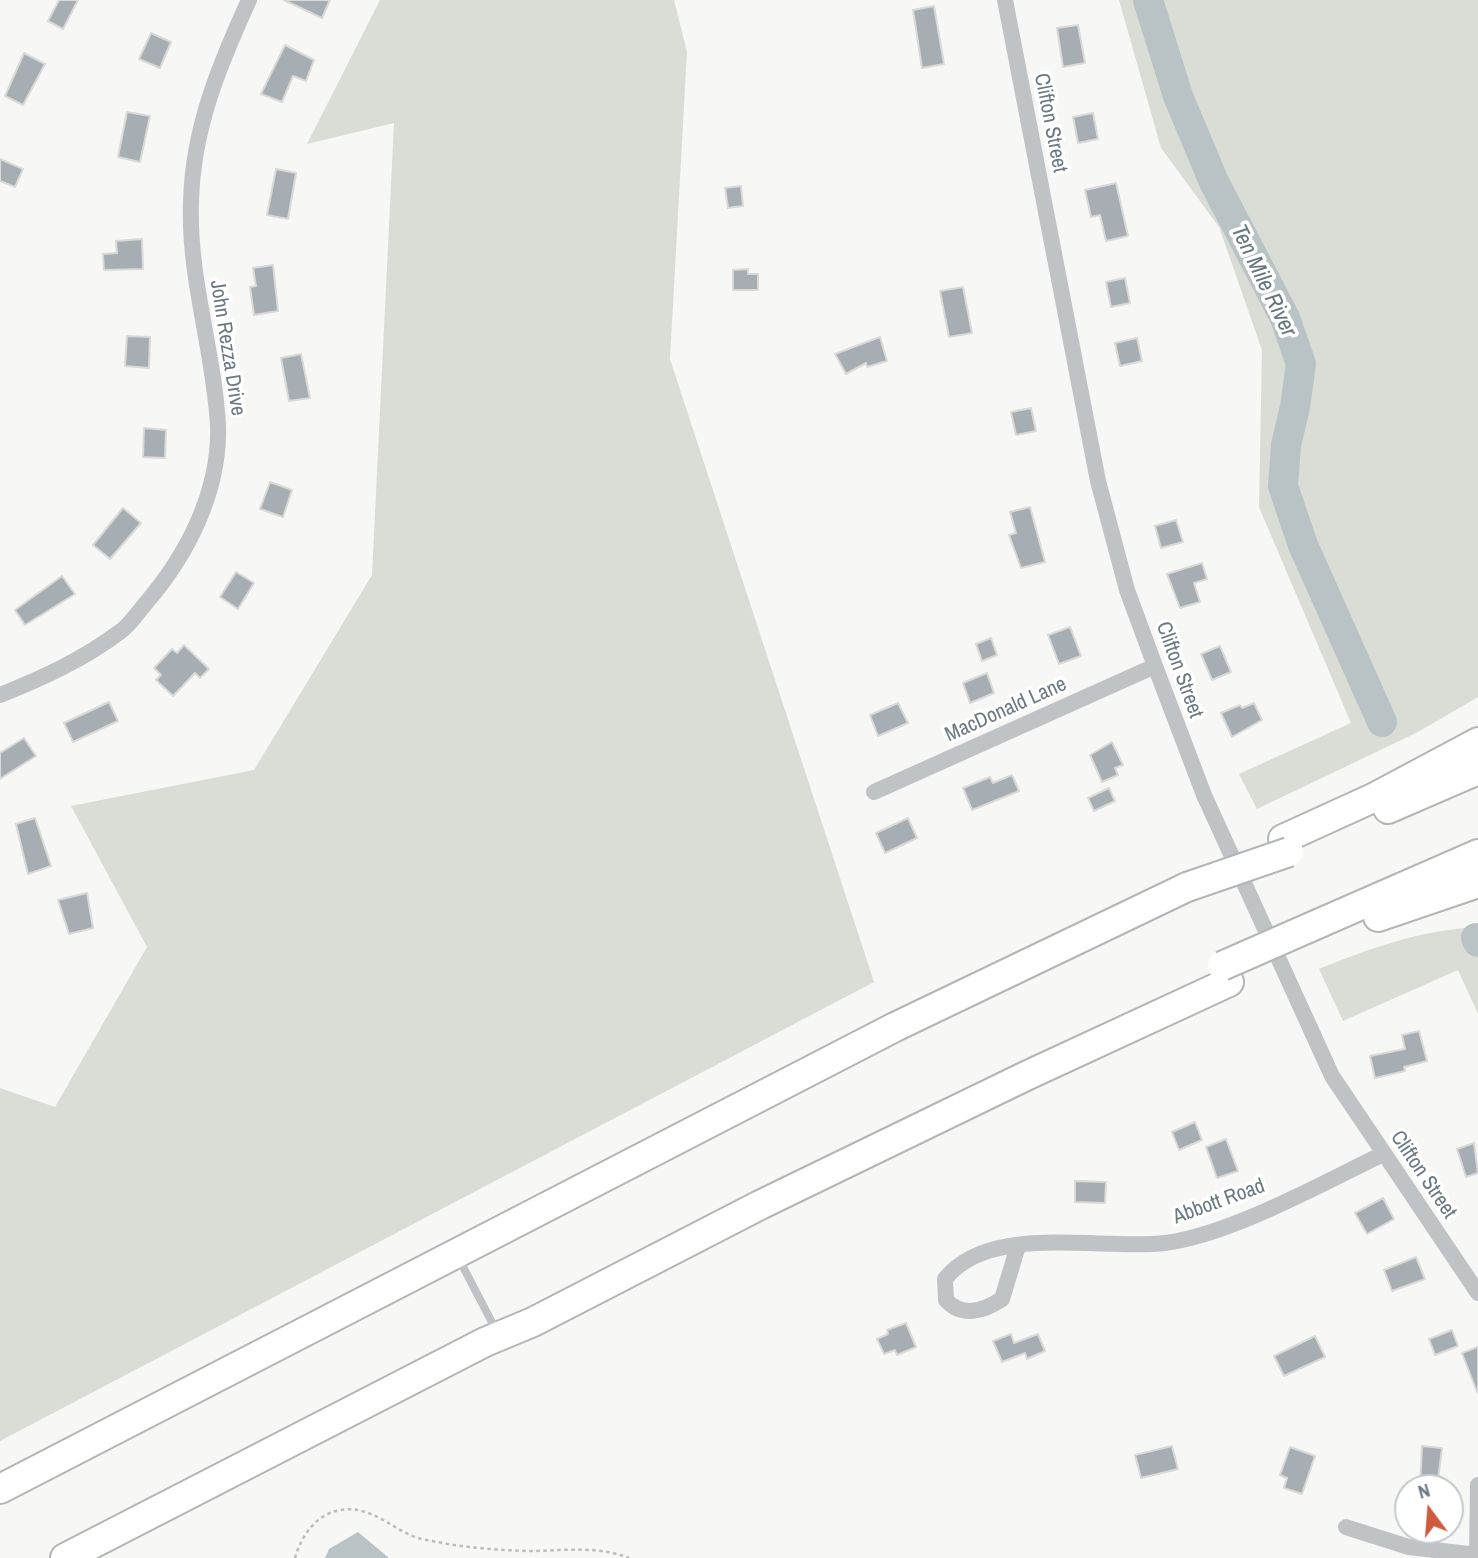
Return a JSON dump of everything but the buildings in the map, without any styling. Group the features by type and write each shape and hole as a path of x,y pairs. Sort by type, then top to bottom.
{"highway":[{"path":"1286,845 1478,742"},
{"path":"0,1489 917,1016 1188,887 1286,845 1478,770"},
{"path":"65,1558 493,1337 533,1322 760,1205 1016,1081 1226,974 1324,931 1478,853"},
{"path":"1324,931 1478,883"}],"street":[{"name":"John Rezza Drive","path":"0,695 77,660 124,629 158,589 192,539 211,483 218,428 191,248 194,155 204,106 249,0"},
{"name":"Clifton Street","path":"1004,0 1098,481 1127,590 1204,795 1332,1076 1478,1293"},
{"name":"MacDonald Lane","path":"874,792 1155,666"},
{"name":"Abbott Road","path":"1018,1246 1002,1299 975,1311 952,1308 946,1300 945,1279 955,1266 969,1259 1018,1246 1075,1241 1150,1244 1196,1236 1244,1219 1383,1154"},
{"path":"1346,1527 1409,1548 1477,1557 1478,1485"}],"lane":[{"path":"457,1253 493,1337"}],"path":[{"path":"295,1558 307,1531 317,1521 341,1510 377,1515 417,1538 443,1543 494,1550 583,1549 616,1553 629,1558"}],"shaded area":[{"path":"380,0 674,0 687,52 670,359 874,982 0,1441 0,1088 55,1107 147,947 71,806 254,770 372,575 394,123 307,144"},
{"path":"1119,0 1478,0 1478,697 1418,732 1257,809 1239,774 1351,723 1259,507 1262,350 1219,227 1161,148"},
{"path":"1478,927 1478,1014 1458,970 1343,1021 1319,969 1397,941 1436,932"},
{"path":"358,1532 389,1558 325,1558 329,1549"}],"waterway":[{"name":"Ten Mile River","path":"1148,0 1178,96 1214,182 1285,318 1301,364 1286,445 1283,486 1303,545 1382,722"},
{"name":"Ten Mile River","path":"1476,938 1478,942"}]}
